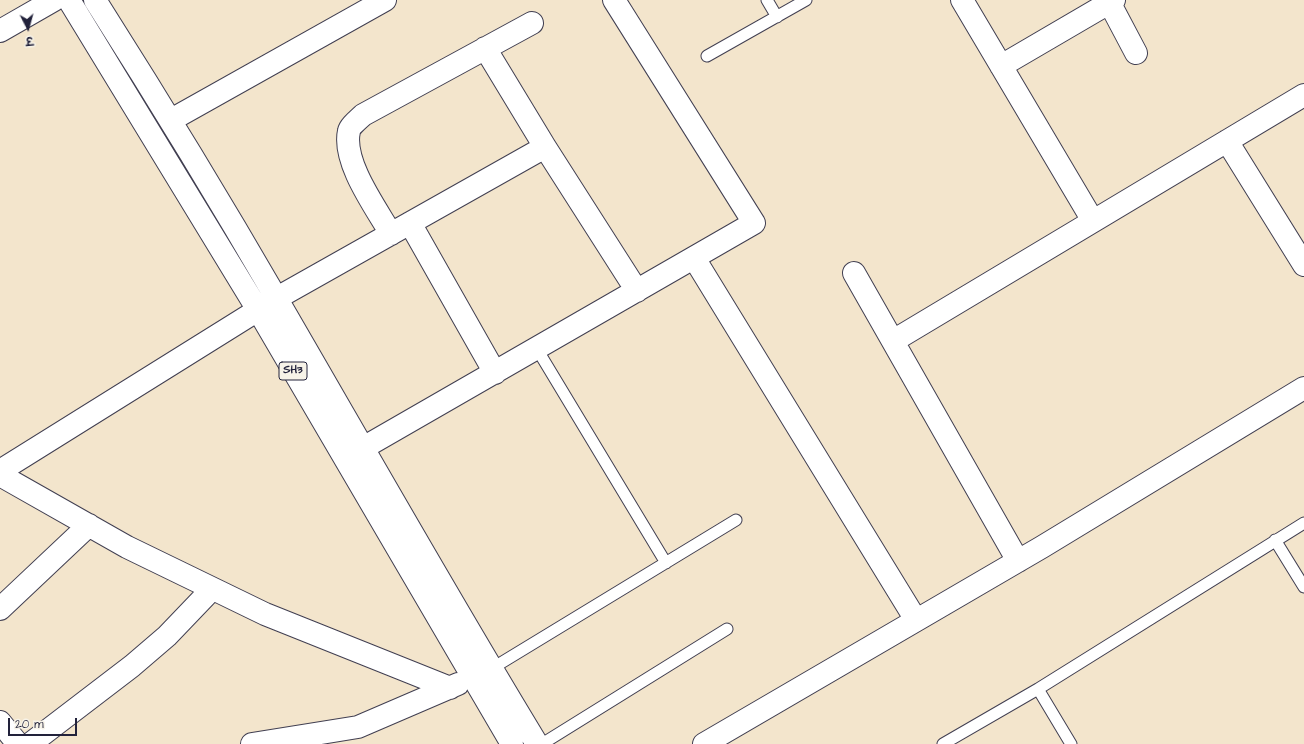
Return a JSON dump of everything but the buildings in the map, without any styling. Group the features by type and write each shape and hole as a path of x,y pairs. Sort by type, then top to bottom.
{"street":[{"path":"0,31 54,0"},
{"name":"SH3","path":"69,0 482,673 537,744"},
{"name":"SH3","path":"95,0 171,120 277,298 363,448 482,673 506,742"},
{"path":"171,120 385,0"},
{"path":"363,448 754,223 614,0"},
{"path":"962,0 1093,221"},
{"path":"1001,66 1110,1 1136,53"},
{"path":"391,234 353,164 348,146 349,130 362,115 532,23"},
{"path":"485,48 545,147 637,291"},
{"path":"893,341 1304,95"},
{"path":"1227,141 1304,265"},
{"path":"277,298 545,147"},
{"path":"410,223 495,373"},
{"path":"694,258 916,620"},
{"path":"854,273 1018,561"},
{"path":"0,470 258,310"},
{"path":"704,744 1018,561 1304,388"},
{"path":"0,475 127,547 212,589 265,614 450,688"},
{"path":"0,609 89,526"},
{"path":"30,744 132,666 167,636 212,589"},
{"path":"252,744 302,740 358,727 482,673"},
{"path":"0,722 18,744"}],"lane":[{"path":"767,0 777,17"},
{"path":"707,56 806,0"},
{"path":"537,349 666,563"},
{"path":"482,673 736,520"},
{"path":"943,744 1038,689 1304,523"},
{"path":"1275,540 1304,587"},
{"path":"542,744 727,629"},
{"path":"1038,689 1071,744"}]}
